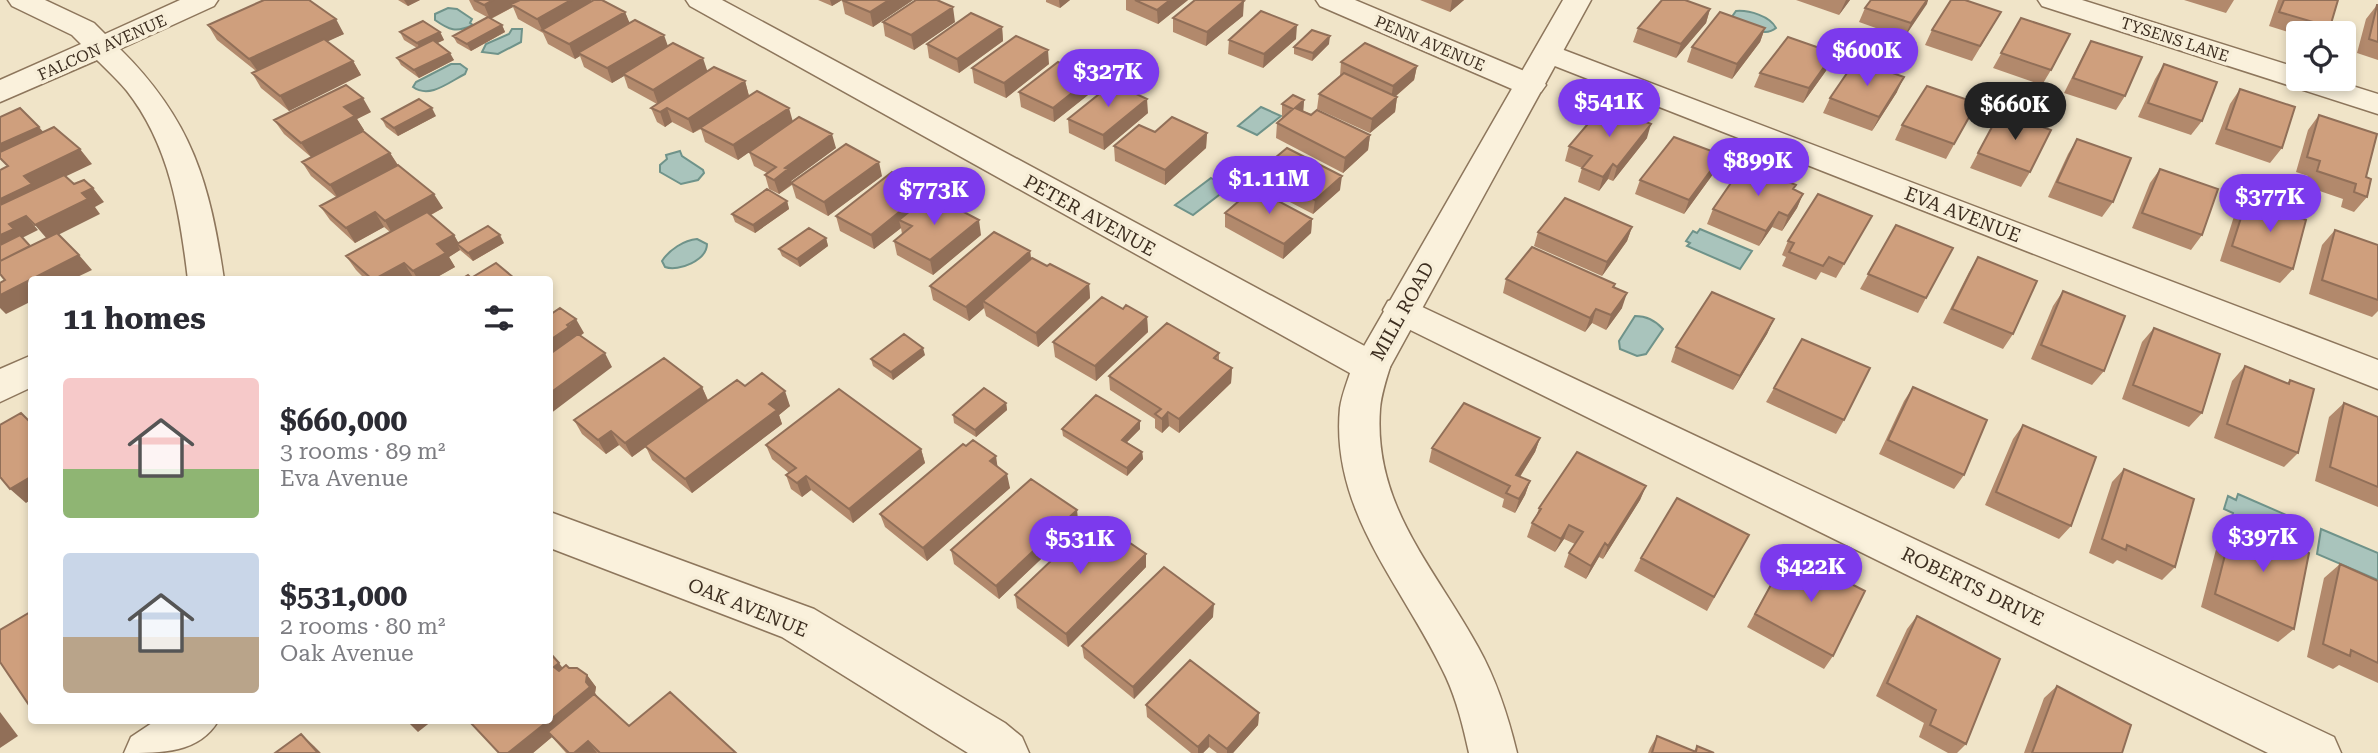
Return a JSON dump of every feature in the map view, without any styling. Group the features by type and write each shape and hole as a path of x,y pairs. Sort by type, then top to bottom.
{"street":[{"path":"22,0 83,29 138,84 166,126 186,172 199,227 202,276"},
{"name":"FALCON AVENUE","path":"0,92 103,48 204,0"},
{"name":"PETER AVENUE","path":"700,0 1371,368"},
{"name":"PENN AVENUE","path":"1330,0 1530,85"},
{"name":"MILL ROAD","path":"1493,753 1489,724 1467,667 1398,559 1374,511 1361,461 1360,408 1371,368 1401,310 1577,0"},
{"name":"TYSENS LANE","path":"2052,0 2286,75"},
{"name":"EVA AVENUE","path":"1548,53 2378,375"},
{"name":"TYSENS LANE","path":"2336,91 2378,104"},
{"name":"ROBERTS DRIVE","path":"1401,310 2317,753"},
{"path":"0,387 28,371"},
{"name":"OAK AVENUE","path":"553,531 798,623 989,748"},
{"path":"148,753 190,724"}],"water":[{"path":"448,8 457,9 472,19 470,23 473,25 453,29 435,20 435,14"},
{"path":"1736,11 1759,15 1769,20 1776,28 1765,32 1754,29 1731,18"},
{"path":"512,29 522,29 521,42 498,54 482,52 486,44 509,34"},
{"path":"1094,50 1113,55 1115,64 1098,73 1080,67 1078,59"},
{"path":"451,64 460,64 467,69 465,74 433,90 413,87 416,82"},
{"path":"1261,107 1281,116 1257,135 1238,126"},
{"path":"680,151 682,156 703,170 704,173 698,180 681,184 660,172 660,165 667,159 666,155"},
{"path":"1211,178 1228,188 1193,215 1175,205"},
{"path":"1700,229 1752,251 1740,269 1687,246 1690,243 1686,241 1693,231 1697,233"},
{"path":"697,239 707,244 706,250 697,260 677,268 665,267 662,261 677,246"},
{"path":"1635,316 1650,319 1663,329 1646,354 1637,356 1620,349 1619,341"},
{"path":"2238,494 2300,521 2294,547 2231,520 2233,513 2224,509 2228,496 2236,500"},
{"path":"2321,529 2378,553 2378,580 2317,554"}],"building":[{"path":"264,0 309,0 336,19 249,59 208,25"},
{"path":"474,0 493,0 484,5"},
{"path":"520,0 571,0 537,19 511,4"},
{"path":"594,0 602,0 625,12 569,44 542,30"},
{"path":"842,0 889,0 870,12"},
{"path":"916,0 937,0 953,7 911,35 883,22"},
{"path":"1135,0 1170,0 1157,10"},
{"path":"1195,0 1244,1 1207,32 1173,18"},
{"path":"1662,0 1685,0 1710,9 1681,44 1638,28"},
{"path":"1871,0 1927,0 1911,23 1865,8"},
{"path":"1951,0 1965,0 2001,12 1980,46 1932,30"},
{"path":"2284,0 2338,0 2332,21 2310,21 2279,12"},
{"path":"2378,5 2378,42 2369,39"},
{"path":"1261,11 1297,25 1264,54 1229,40"},
{"path":"1720,12 1765,28 1737,64 1692,47"},
{"path":"971,13 1002,27 957,59 927,44"},
{"path":"488,17 502,25 467,44 453,36"},
{"path":"2021,18 2070,34 2051,70 2001,53"},
{"path":"635,20 664,35 607,68 578,53"},
{"path":"423,21 440,32 417,43 400,32"},
{"path":"1312,30 1330,36 1313,53 1294,47"},
{"path":"1016,36 1048,50 1004,83 972,68"},
{"path":"1788,37 1834,53 1809,88 1760,73"},
{"path":"324,39 353,61 280,96 252,73"},
{"path":"433,40 450,53 414,70 397,58"},
{"path":"2091,41 2142,57 2125,96 2073,78"},
{"path":"673,43 703,58 653,90 623,74"},
{"path":"1365,43 1417,66 1393,86 1341,62"},
{"path":"1856,60 1904,77 1879,117 1830,98"},
{"path":"1058,62 1092,77 1053,108 1019,92"},
{"path":"2164,64 2217,82 2202,121 2148,103"},
{"path":"714,67 745,81 688,119 667,108 660,112 651,108"},
{"path":"1344,73 1397,97 1372,119 1319,94"},
{"path":"1113,83 1147,99 1103,135 1068,119"},
{"path":"346,85 363,98 344,107 355,116 301,143 274,120"},
{"path":"1927,86 1977,103 1954,144 1902,125"},
{"path":"2240,89 2295,107 2282,148 2226,129"},
{"path":"757,91 789,108 733,145 700,128"},
{"path":"1293,95 1304,100 1295,108 1311,115 1317,110 1370,135 1345,158 1277,123 1293,109 1282,104"},
{"path":"419,99 432,108 394,128 382,119"},
{"path":"1604,105 1651,124 1617,167 1613,164 1603,177 1582,168 1592,156 1569,146"},
{"path":"20,108 39,127 0,144 0,117"},
{"path":"2000,112 2051,130 2030,172 1978,153"},
{"path":"2319,115 2377,134 2366,177 2371,179 2367,197 2354,192 2356,184 2317,171 2320,161 2307,157"},
{"path":"799,117 832,134 785,168 788,169 774,180 765,175 776,167 749,152"},
{"path":"1172,117 1207,133 1165,170 1114,146 1139,125 1155,132"},
{"path":"54,127 80,149 24,176 32,184 0,199 0,170 8,166 0,158 0,152"},
{"path":"363,131 390,153 330,185 302,162"},
{"path":"1674,137 1722,155 1689,200 1640,180"},
{"path":"2077,139 2131,158 2113,202 2057,182"},
{"path":"846,144 879,162 824,202 791,183"},
{"path":"1287,148 1342,176 1315,200 1259,171"},
{"path":"1744,164 1796,185 1793,189 1803,194 1788,216 1779,212 1766,231 1713,209"},
{"path":"398,165 434,194 385,221 375,212 346,228 320,206"},
{"path":"2160,169 2218,189 2202,235 2142,213"},
{"path":"892,172 905,180 911,175 931,186 871,235 836,216"},
{"path":"64,175 74,184 84,180 93,188 82,193 88,199 35,225 26,216 9,224 14,229 0,235 0,205"},
{"path":"1254,188 1312,219 1284,244 1225,213"},
{"path":"767,189 787,201 753,225 732,214"},
{"path":"1818,194 1872,216 1844,264 1829,257 1823,266 1789,252 1794,243 1788,241"},
{"path":"927,197 940,204 943,201 979,220 930,260 894,241 912,226 899,220"},
{"path":"1565,198 1632,227 1607,262 1538,232"},
{"path":"2247,199 2306,220 2293,269 2232,246"},
{"path":"427,212 454,235 437,244 446,253 413,271 404,263 380,276 368,276 346,256"},
{"path":"1896,225 1953,248 1926,298 1868,274"},
{"path":"488,226 500,235 468,253 457,244"},
{"path":"809,228 826,238 797,259 779,249"},
{"path":"2335,230 2378,245 2378,300 2322,280"},
{"path":"994,232 1030,251 966,307 930,286"},
{"path":"57,233 79,255 38,276 28,276 28,281 0,295 0,283 5,280 0,274 0,261"},
{"path":"20,235 30,246 0,261 0,245"},
{"path":"1532,247 1615,284 1613,287 1627,293 1611,315 1596,309 1590,318 1506,279"},
{"path":"1978,257 2037,281 2013,334 1952,309"},
{"path":"1032,258 1089,284 1036,333 983,301"},
{"path":"496,263 512,276 474,276"},
{"path":"2063,291 2125,316 2104,371 2041,345"},
{"path":"1712,292 1774,319 1740,376 1676,347"},
{"path":"1102,297 1123,309 1126,305 1147,317 1095,366 1053,342"},
{"path":"560,308 576,319 553,338 553,313"},
{"path":"1167,323 1219,353 1214,358 1232,368 1179,419 1168,412 1162,419 1155,414 1161,409 1109,376"},
{"path":"2154,328 2220,354 2202,413 2133,385"},
{"path":"578,334 605,353 553,391 553,352"},
{"path":"904,334 923,348 891,372 871,359"},
{"path":"1802,339 1870,368 1844,420 1774,388"},
{"path":"664,358 702,387 625,443 611,431 598,440 574,420"},
{"path":"2245,366 2289,384 2290,380 2314,389 2298,453 2227,424"},
{"path":"762,373 785,391 769,404 777,410 685,479 645,446 737,380 745,386"},
{"path":"1913,387 1987,420 1964,475 1888,440"},
{"path":"984,388 1006,403 975,430 953,415"},
{"path":"839,389 921,449 849,509 806,476 797,483 786,475 796,468 766,445"},
{"path":"1096,395 1140,421 1122,440 1142,452 1127,468 1062,429"},
{"path":"1464,403 1540,438 1516,475 1530,481 1519,499 1506,493 1510,486 1432,448"},
{"path":"2344,403 2378,417 2378,487 2330,467"},
{"path":"21,413 28,420 28,478 10,489 0,477 0,425"},
{"path":"2023,425 2096,457 2071,526 1996,492"},
{"path":"973,440 996,456 990,461 1007,474 923,548 880,514 963,444 966,446"},
{"path":"1577,452 1646,486 1608,546 1605,543 1591,566 1569,553 1583,532 1569,525 1561,539 1532,523 1541,509 1539,508"},
{"path":"2124,469 2194,499 2175,567 2127,545 2126,550 2102,539"},
{"path":"1031,479 1077,510 996,586 951,550"},
{"path":"1677,498 1749,535 1714,597 1641,558"},
{"path":"1095,519 1146,554 1066,634 1015,595"},
{"path":"2234,520 2309,553 2294,629 2215,594"},
{"path":"1789,552 1865,591 1833,656 1755,614"},
{"path":"2340,564 2378,581 2378,663 2351,650 2350,656 2323,644"},
{"path":"1164,567 1214,604 1133,687 1082,646"},
{"path":"28,613 28,704 0,662 0,630"},
{"path":"1917,616 2000,659 1966,744 1930,725 1936,710 1887,683"},
{"path":"553,656 559,663 554,667 559,671 566,665 569,668 577,668 587,675 586,682 590,687 553,718"},
{"path":"1190,660 1259,713 1227,749 1209,735 1198,747 1146,705"},
{"path":"2057,686 2131,725 2122,753 2032,753"},
{"path":"670,692 736,753 600,753 588,741 574,753 569,753 548,732 594,694 629,726"},
{"path":"472,724 544,724 508,753 499,753"},
{"path":"301,734 318,753 275,753"},
{"path":"1657,736 1696,752 1697,746 1714,753 1652,753"}]}
